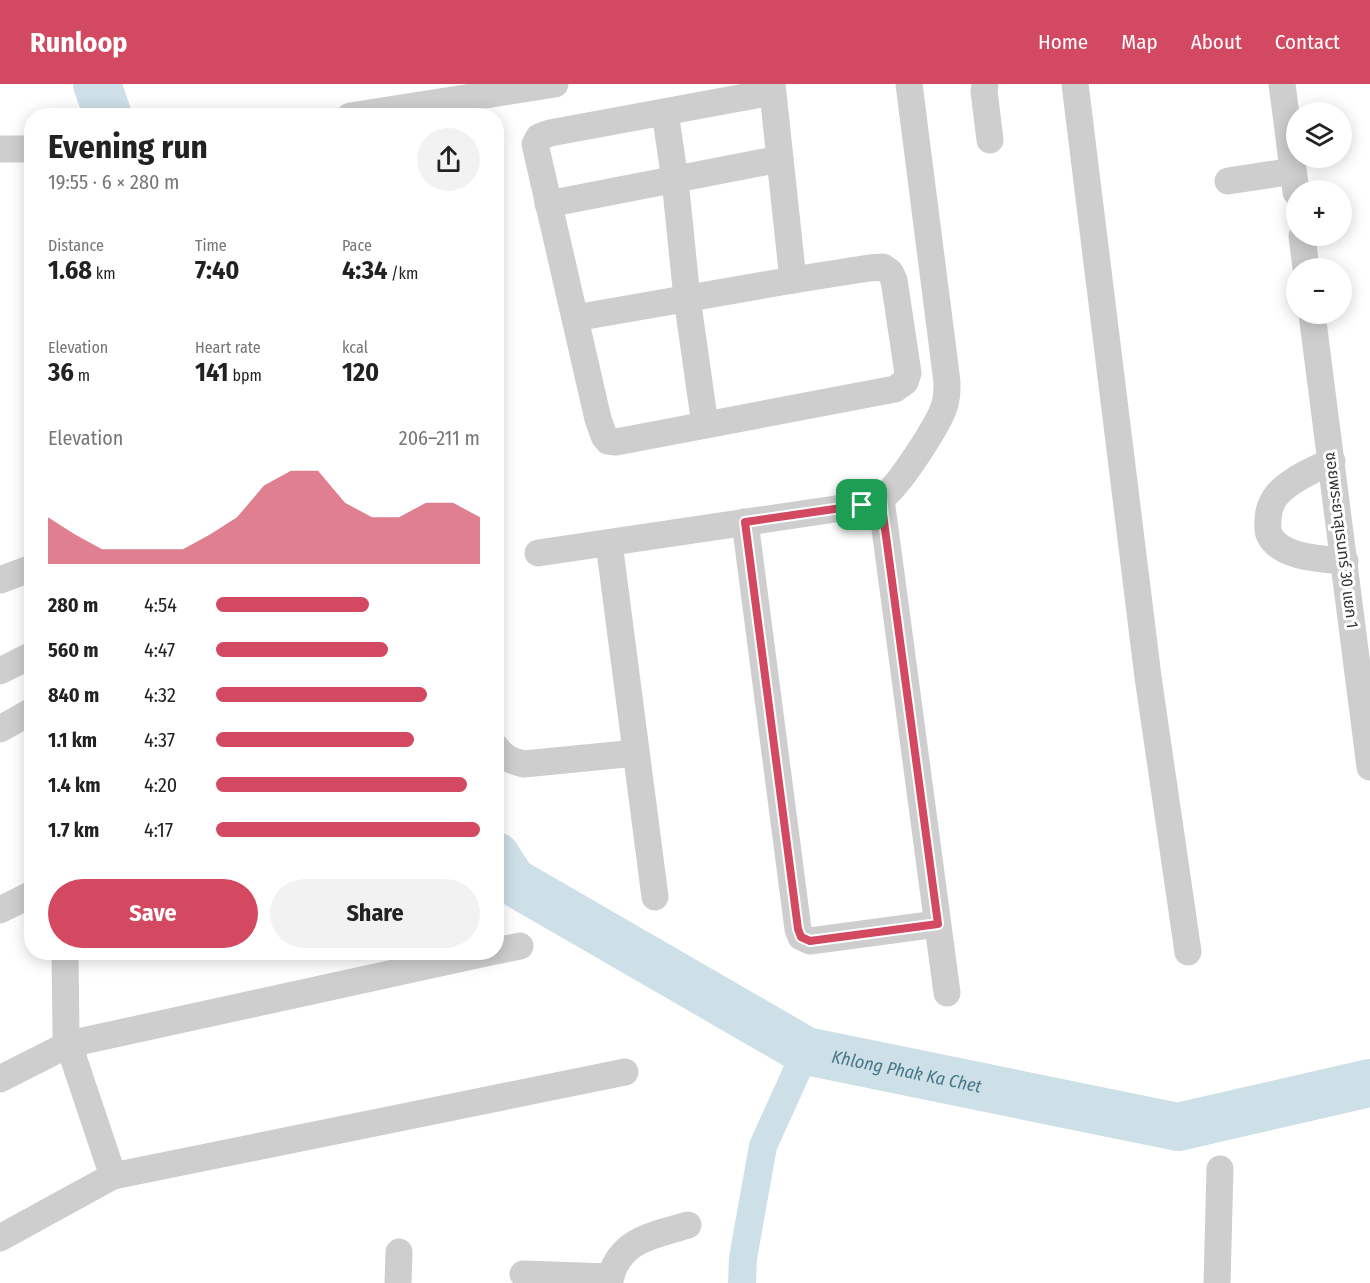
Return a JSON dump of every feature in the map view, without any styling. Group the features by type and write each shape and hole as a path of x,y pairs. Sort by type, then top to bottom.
{"street":[{"path":"446,108 555,84"},
{"path":"538,553 862,505 881,499 894,488 933,430 948,396 909,84"},
{"path":"985,84 990,140"},
{"path":"1075,84 1148,677 1188,952"},
{"path":"1282,84 1295,180"},
{"path":"575,318 793,280 883,267 890,272 894,280 908,373 905,382 895,389 616,442 608,441 604,436 598,420 534,144 539,137 550,133 665,112 772,88 793,280"},
{"path":"665,112 675,180 687,298 705,424"},
{"path":"0,149 24,149"},
{"path":"548,204 780,159"},
{"path":"1228,181 1286,182"},
{"name":"ซอยพระยาสุเรนทร์ 30 แยก 1","path":"1313,324 1370,767"},
{"path":"1332,461 1301,476 1282,489 1271,504 1268,532 1274,542 1300,556 1344,561"},
{"path":"881,499 947,993"},
{"path":"745,522 798,929 801,937 810,941 938,924"},
{"path":"609,543 655,897"},
{"path":"0,580 24,571"},
{"path":"0,671 24,659"},
{"path":"0,729 24,716"},
{"path":"504,757 513,762 524,764 636,753"},
{"path":"0,910 24,898"},
{"path":"65,960 66,1036 113,1176"},
{"path":"0,1079 69,1044 453,960"},
{"path":"0,1238 113,1176 625,1072"},
{"path":"1217,1283 1220,1168"},
{"path":"524,1274 610,1280 624,1250 645,1238 688,1225"},
{"path":"398,1283 399,1252"}],"waterway":[{"name":"Khlong Phak Ka Chet","path":"97,84 105,108"},
{"name":"Khlong Phak Ka Chet","path":"504,868 512,881 806,1051 1178,1127 1370,1083"},
{"path":"742,1283 743,1258 763,1146 806,1051"}],"route":[{"path":"881,499 938,924 810,941 801,937 798,929 745,522 862,505 881,499"}]}
